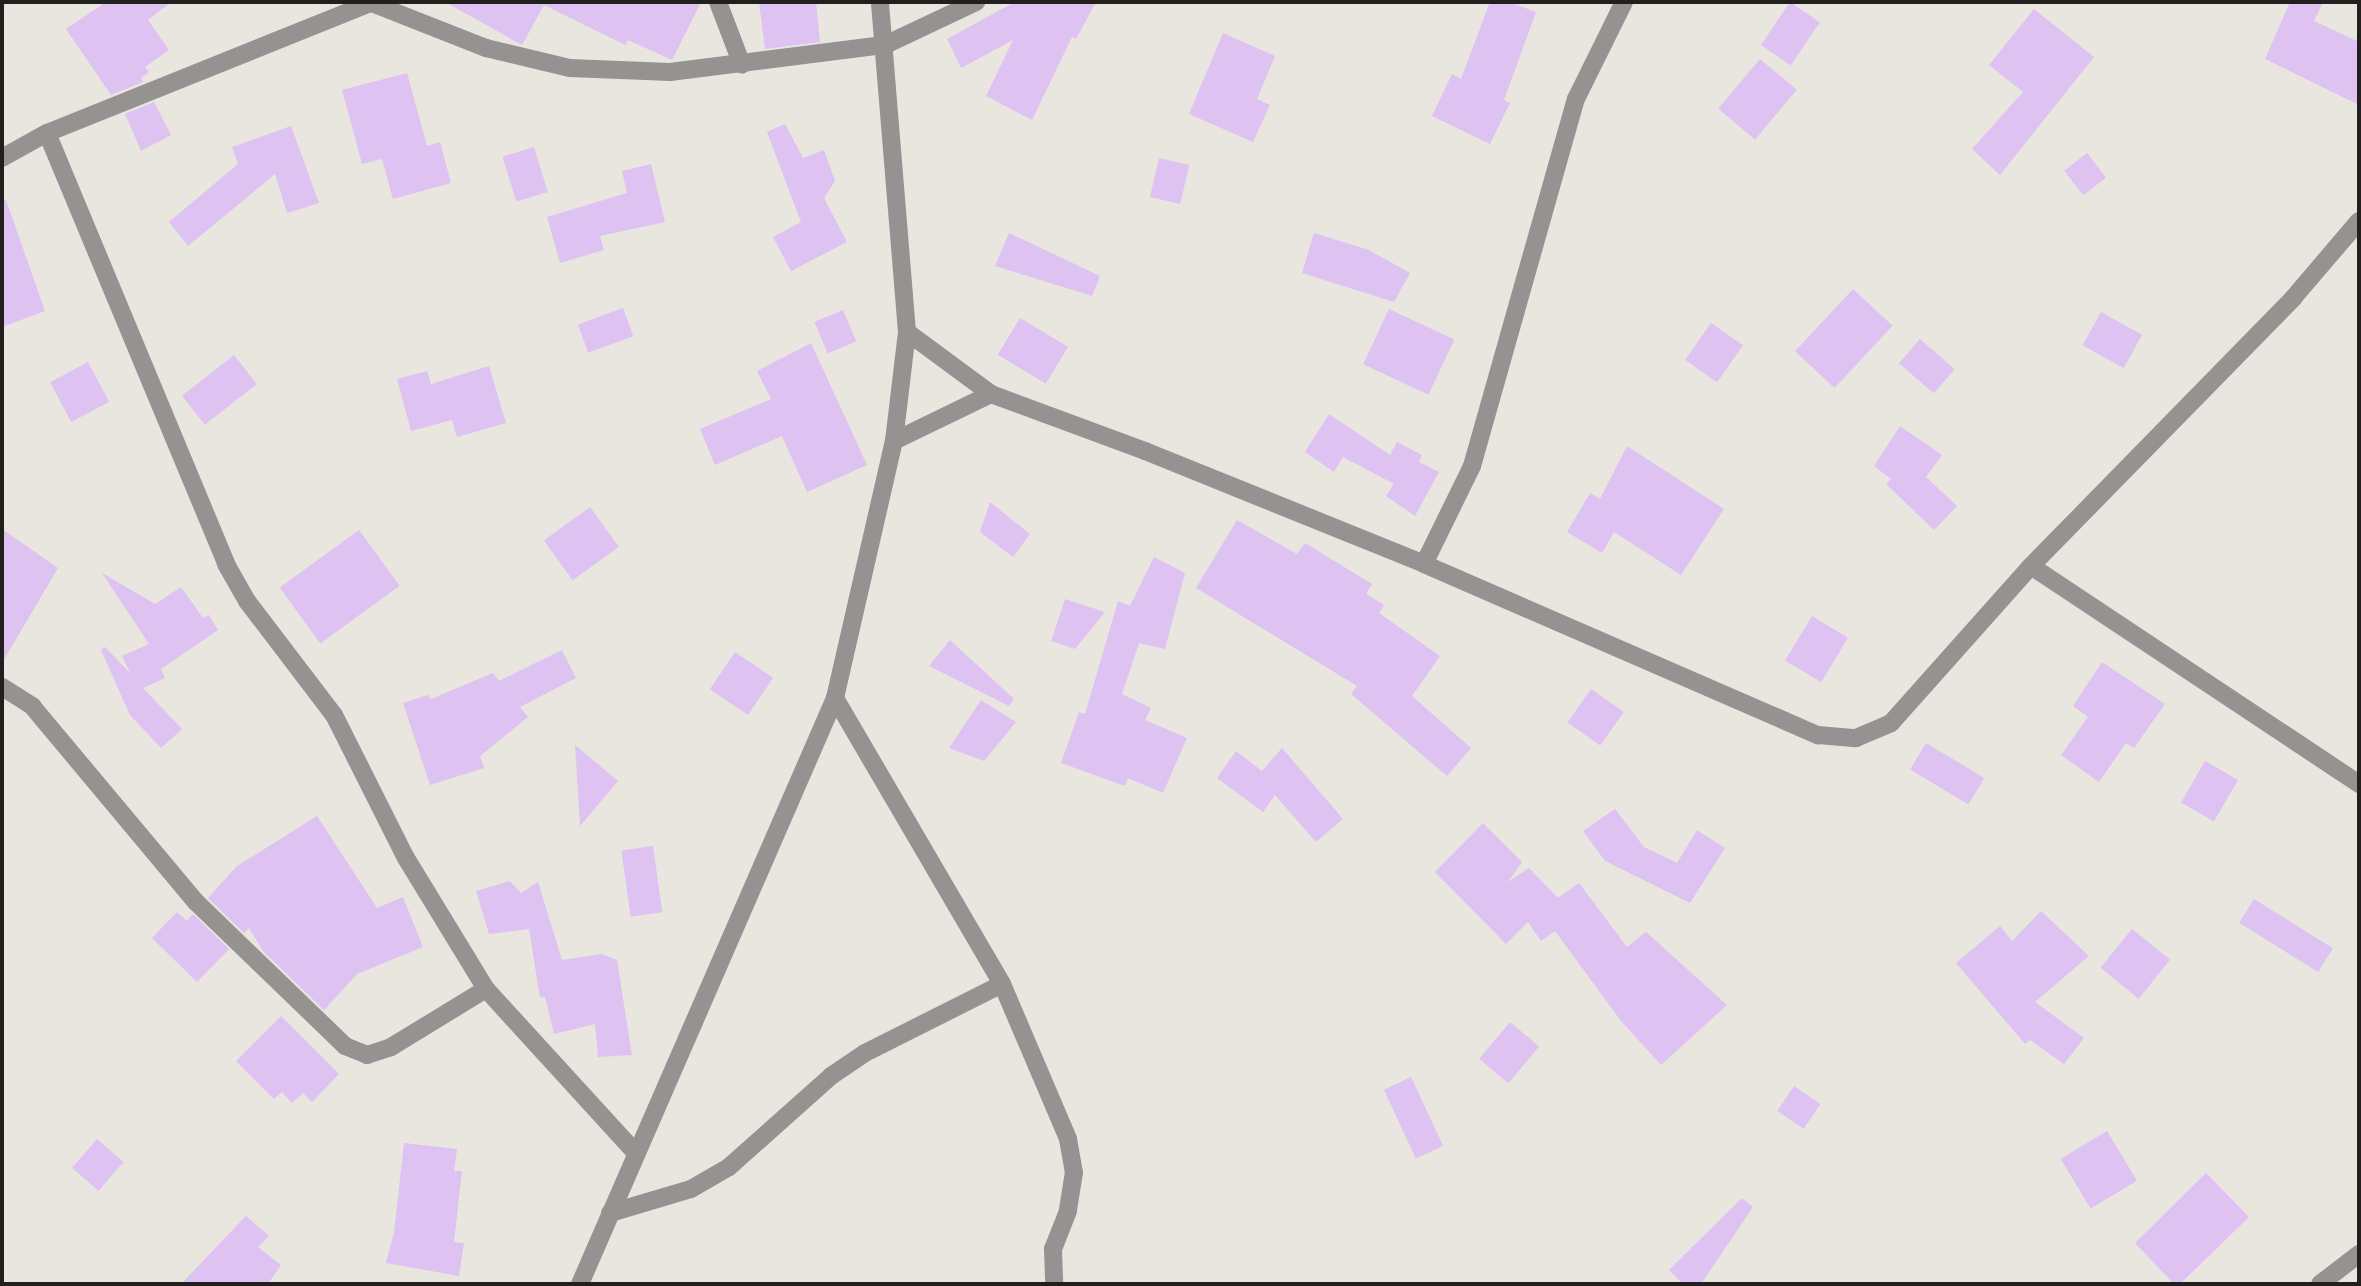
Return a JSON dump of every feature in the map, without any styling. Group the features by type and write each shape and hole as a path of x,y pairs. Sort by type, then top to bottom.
{"street":[{"path":"2,158 47,133 370,2 486,48 570,68 670,72 885,45 976,2"},
{"path":"718,2 742,65"},
{"path":"580,1284 835,698 894,441 907,332 880,2"},
{"path":"1424,564 1472,466 1576,99 1624,2"},
{"path":"47,133 226,565 247,601 334,715 406,858 485,989 636,1153"},
{"path":"907,332 991,394 1145,451 1424,564 1818,734 1856,738 1891,723 2031,566 2294,297 2359,221"},
{"path":"894,441 991,394"},
{"path":"2031,566 2359,784"},
{"path":"2,687 32,706 196,902 345,1046 367,1055 391,1047 485,989"},
{"path":"835,698 1002,984 1068,1139 1074,1172 1069,1211 1053,1249 1054,1284"},
{"path":"610,1213 691,1189 729,1167 831,1076 865,1053 1002,984"},
{"path":"2320,1284 2359,1254"}],"building":[{"path":"106,2 171,2 148,20 169,50 145,67 149,72 141,78 143,82 111,95 66,29"},
{"path":"445,2 701,2 672,60 628,40 625,45 544,5 522,45"},
{"path":"759,2 816,2 820,42 765,49"},
{"path":"1015,2 1096,2 1076,39 1072,37 1032,120 986,96 1013,40 961,68 947,39"},
{"path":"1490,2 1509,2 1536,12 1504,100 1510,103 1490,144 1432,116 1452,74 1461,79"},
{"path":"1790,2 1820,22 1791,65 1761,45"},
{"path":"2290,2 2323,2 2314,21 2359,42 2359,105 2265,59"},
{"path":"2034,9 2094,57 2000,175 1972,149 2023,92 1989,65"},
{"path":"1223,33 1275,56 1257,99 1270,105 1253,142 1189,114"},
{"path":"1760,59 1797,90 1755,140 1718,109"},
{"path":"407,73 427,146 440,142 451,183 393,199 382,159 362,164 342,90"},
{"path":"154,102 171,135 141,151 125,114"},
{"path":"785,124 803,158 824,150 835,181 824,198 847,242 791,271 773,237 801,222 767,132"},
{"path":"291,126 319,203 287,213 275,174 188,246 169,222 238,164 232,147"},
{"path":"534,147 548,192 516,202 502,157"},
{"path":"2087,153 2106,177 2083,195 2064,171"},
{"path":"1159,158 1189,165 1180,204 1150,197"},
{"path":"651,164 665,222 600,236 604,250 560,263 547,217 627,193 622,171"},
{"path":"6,200 45,311 2,327 2,201"},
{"path":"1009,233 1100,276 1092,296 995,266"},
{"path":"1314,233 1369,250 1410,273 1394,302 1302,273"},
{"path":"1853,289 1892,326 1835,388 1795,351"},
{"path":"623,308 633,336 588,353 578,324"},
{"path":"1389,309 1454,339 1428,395 1363,364"},
{"path":"843,310 856,341 828,353 814,322"},
{"path":"2101,312 2142,335 2124,368 2083,345"},
{"path":"1020,318 1068,347 1046,384 998,355"},
{"path":"1711,323 1743,345 1717,382 1685,360"},
{"path":"1920,339 1955,369 1934,393 1899,363"},
{"path":"811,343 867,465 807,492 782,436 715,465 700,429 771,399 757,371"},
{"path":"234,355 257,384 205,425 182,396"},
{"path":"88,362 109,402 71,422 50,382"},
{"path":"489,366 506,423 457,437 452,420 411,431 397,379 427,371 431,384"},
{"path":"1329,414 1390,455 1397,442 1422,455 1419,462 1439,472 1415,516 1386,496 1394,484 1343,457 1334,472 1305,452"},
{"path":"1900,426 1942,455 1926,477 1957,506 1934,530 1886,484 1891,479 1874,466"},
{"path":"1627,446 1724,509 1681,575 1614,532 1602,553 1567,532 1590,493 1600,499"},
{"path":"990,502 1030,534 1013,557 980,532"},
{"path":"590,507 619,547 573,580 544,541"},
{"path":"1237,520 1297,554 1305,543 1372,584 1366,594 1384,605 1379,613 1440,656 1412,696 1471,748 1447,776 1351,694 1357,686 1196,588"},
{"path":"2,529 58,568 2,663"},
{"path":"359,530 400,586 320,643 280,588"},
{"path":"1154,557 1185,573 1165,649 1139,643 1122,694 1151,708 1145,720 1187,738 1163,793 1128,778 1125,786 1061,763 1079,712 1085,714 1118,601 1130,606"},
{"path":"102,573 155,604 181,587 203,618 209,615 218,630 161,669 165,678 143,688 182,729 161,748 130,715 101,650 105,647 130,673 122,656 149,644"},
{"path":"1065,599 1105,612 1075,649 1051,641"},
{"path":"1812,616 1848,638 1821,682 1785,661"},
{"path":"950,640 1014,699 1009,706 929,666"},
{"path":"562,650 576,678 520,707 528,717 480,756 484,768 430,785 403,703 428,695 431,699 493,673 499,681"},
{"path":"735,652 773,678 748,715 710,689"},
{"path":"2102,662 2165,704 2134,748 2126,743 2099,782 2061,755 2088,717 2073,706"},
{"path":"1591,689 1624,712 1600,746 1567,723"},
{"path":"981,700 1016,722 984,761 949,748"},
{"path":"1926,743 1984,778 1968,805 1910,770"},
{"path":"575,745 618,781 580,826"},
{"path":"1282,748 1343,819 1316,842 1275,795 1263,812 1217,778 1236,751 1262,771"},
{"path":"2205,761 2238,780 2214,822 2181,803"},
{"path":"1615,809 1644,847 1677,863 1697,830 1725,848 1690,903 1605,861 1583,831"},
{"path":"317,816 377,908 403,897 423,947 357,974 324,1010 263,951 249,928 244,933 208,898 237,866"},
{"path":"1483,823 1522,862 1508,882 1529,868 1558,898 1579,883 1627,947 1646,932 1727,1005 1661,1065 1621,1021 1555,931 1541,941 1528,922 1506,944 1435,872"},
{"path":"653,846 662,912 631,917 621,850"},
{"path":"510,881 521,893 538,882 562,960 601,954 617,960 632,1055 598,1057 595,1024 554,1034 545,997 540,998 529,929 489,934 476,891"},
{"path":"2254,899 2333,948 2318,972 2239,923"},
{"path":"2041,911 2089,956 2035,1002 2084,1038 2064,1064 2030,1040 2025,1044 1956,963 2000,926 2012,941"},
{"path":"177,912 187,921 193,914 229,949 197,982 152,938"},
{"path":"2132,929 2170,960 2139,999 2101,968"},
{"path":"281,1016 339,1074 312,1102 303,1093 292,1103 282,1092 274,1099 236,1061"},
{"path":"1510,1022 1539,1046 1508,1083 1479,1059"},
{"path":"1411,1077 1443,1146 1416,1159 1384,1090"},
{"path":"1794,1086 1821,1104 1804,1129 1777,1111"},
{"path":"2107,1131 2137,1181 2091,1209 2061,1159"},
{"path":"97,1139 123,1162 98,1191 72,1168"},
{"path":"404,1143 457,1149 454,1171 462,1171 454,1242 464,1243 459,1276 386,1263 394,1232"},
{"path":"2206,1173 2249,1217 2180,1284 2174,1284 2135,1243"},
{"path":"1742,1198 1753,1207 1701,1284 1683,1284 1669,1270"},
{"path":"246,1216 269,1236 258,1247 281,1265 268,1284 181,1284"}]}
